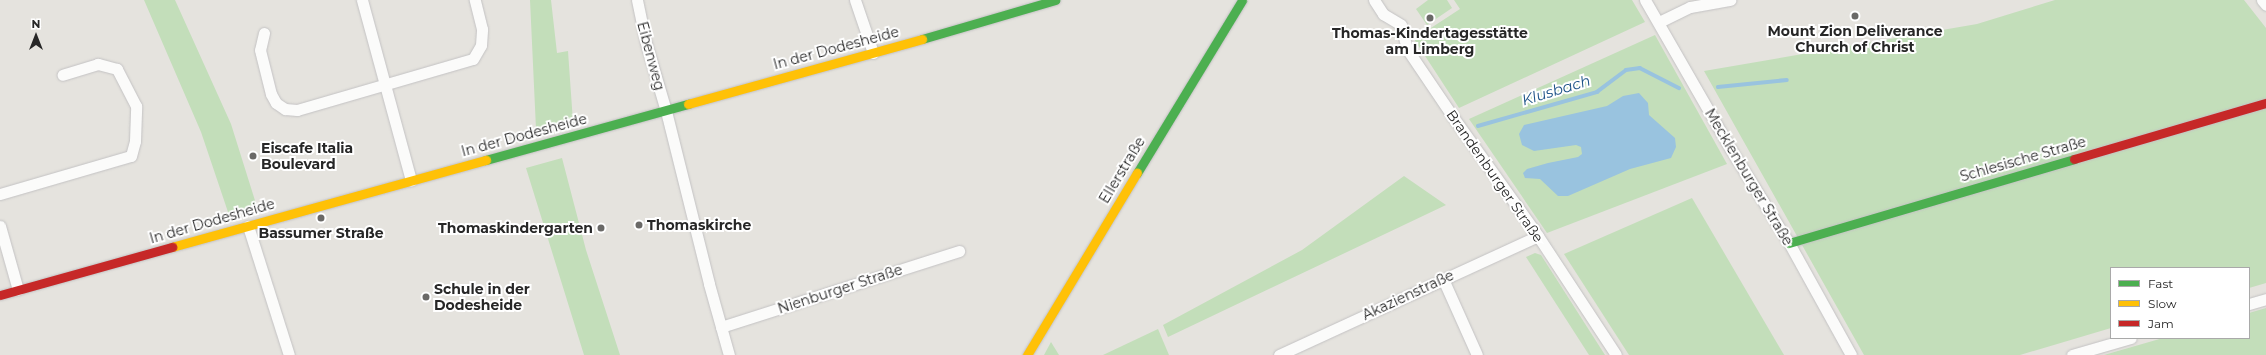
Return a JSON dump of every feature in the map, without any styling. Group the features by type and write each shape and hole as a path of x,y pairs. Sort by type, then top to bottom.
{"street":[{"path":"362,0 387,85 412,180"},
{"path":"264,33 260,50 271,94 276,103 285,109 297,110 473,59 481,45 482,29 474,0"},
{"name":"Eibenweg","path":"638,0 646,44 666,111 709,284 729,355"},
{"path":"855,0 873,54"},
{"name":"In der Dodesheide","path":"0,295 412,180 873,54 1055,0"},
{"name":"Ellerstraße","path":"1027,355 1242,0"},
{"name":"Brandenburger Straße","path":"1374,0 1383,14 1401,25 1407,49 1453,117 1538,236 1616,355"},
{"name":"Mecklenburger Straße","path":"1645,0 1730,148 1789,243 1851,355"},
{"path":"1659,22 1690,7 1730,0"},
{"path":"2262,0 2266,5"},
{"path":"0,194 131,156 135,141 136,106 117,69 98,64 63,75"},
{"name":"Schlesische Straße","path":"1789,243 2266,103"},
{"path":"0,226 18,290"},
{"path":"248,226 289,355"},
{"name":"Akazienstraße","path":"1279,355 1538,236"},
{"name":"Nienburger Straße","path":"721,327 959,251"},
{"path":"1443,279 1477,355"},
{"path":"2250,304 2266,298"},
{"path":"2072,355 2128,339"}],"green space":[{"path":"144,0 175,0 231,124 257,207 229,215 201,132"},
{"path":"530,0 551,0 557,53 568,51 573,122 536,129"},
{"name":"Thomas-Kindertagesstätte am Limberg","path":"1428,0 1447,0 1452,8 1427,25 1416,9"},
{"path":"1454,0 1632,0 1645,22 1459,108 1414,39 1460,9"},
{"path":"2055,0 2244,0 2266,28 2266,283 2250,288 2250,267 2110,267 2110,328 2020,355 1864,355 1704,71 1977,24"},
{"path":"1655,35 1727,164 1547,233 1469,119"},
{"path":"562,158 586,250 620,355 584,355 526,168"},
{"path":"1404,176 1446,205 1168,337 1163,325 1302,250"},
{"path":"1692,198 1784,355 1629,355 1564,254"},
{"path":"1535,253 1541,255 1605,355 1589,355 1526,257"},
{"path":"2266,308 2266,355 2104,355 2160,339 2250,339 2250,313"},
{"path":"1158,329 1169,355 1103,355"},
{"path":"1051,342 1059,355 1044,355"}],"water":[{"path":"1639,93 1648,103 1649,115 1675,138 1676,147 1671,158 1630,169 1568,196 1558,196 1540,179 1525,178 1523,173 1527,169 1578,157 1582,154 1581,147 1576,145 1534,151 1522,145 1519,134 1524,125 1607,106 1623,96"}],"waterway":[{"name":"Klusbach","path":"1478,126 1597,92 1626,70 1640,68 1679,88"},
{"name":"Klusbach","path":"1718,87 1787,80"}],"traffic: fast":[{"path":"922,39 1055,0"},
{"path":"1137,173 1242,0"},
{"path":"486,160 688,104"},
{"path":"1789,243 2074,159"}],"traffic: slow":[{"path":"688,104 922,39"},
{"path":"172,247 486,160"},
{"path":"1027,355 1137,173"}],"traffic: jam":[{"path":"2074,159 2266,103"},
{"path":"0,295 172,247"}],"place":[{"name":"Mount Zion Deliverance Church of Christ","path":"1855,16"},
{"name":"Thomas-Kindertagesstätte am Limberg","path":"1430,18"},
{"name":"Eiscafe Italia Boulevard","path":"253,156"},
{"name":"Bassumer Straße","path":"321,218"},
{"name":"Thomaskirche","path":"639,225"},
{"name":"Thomaskindergarten","path":"601,228"},
{"name":"Schule in der Dodesheide","path":"426,297"}]}
